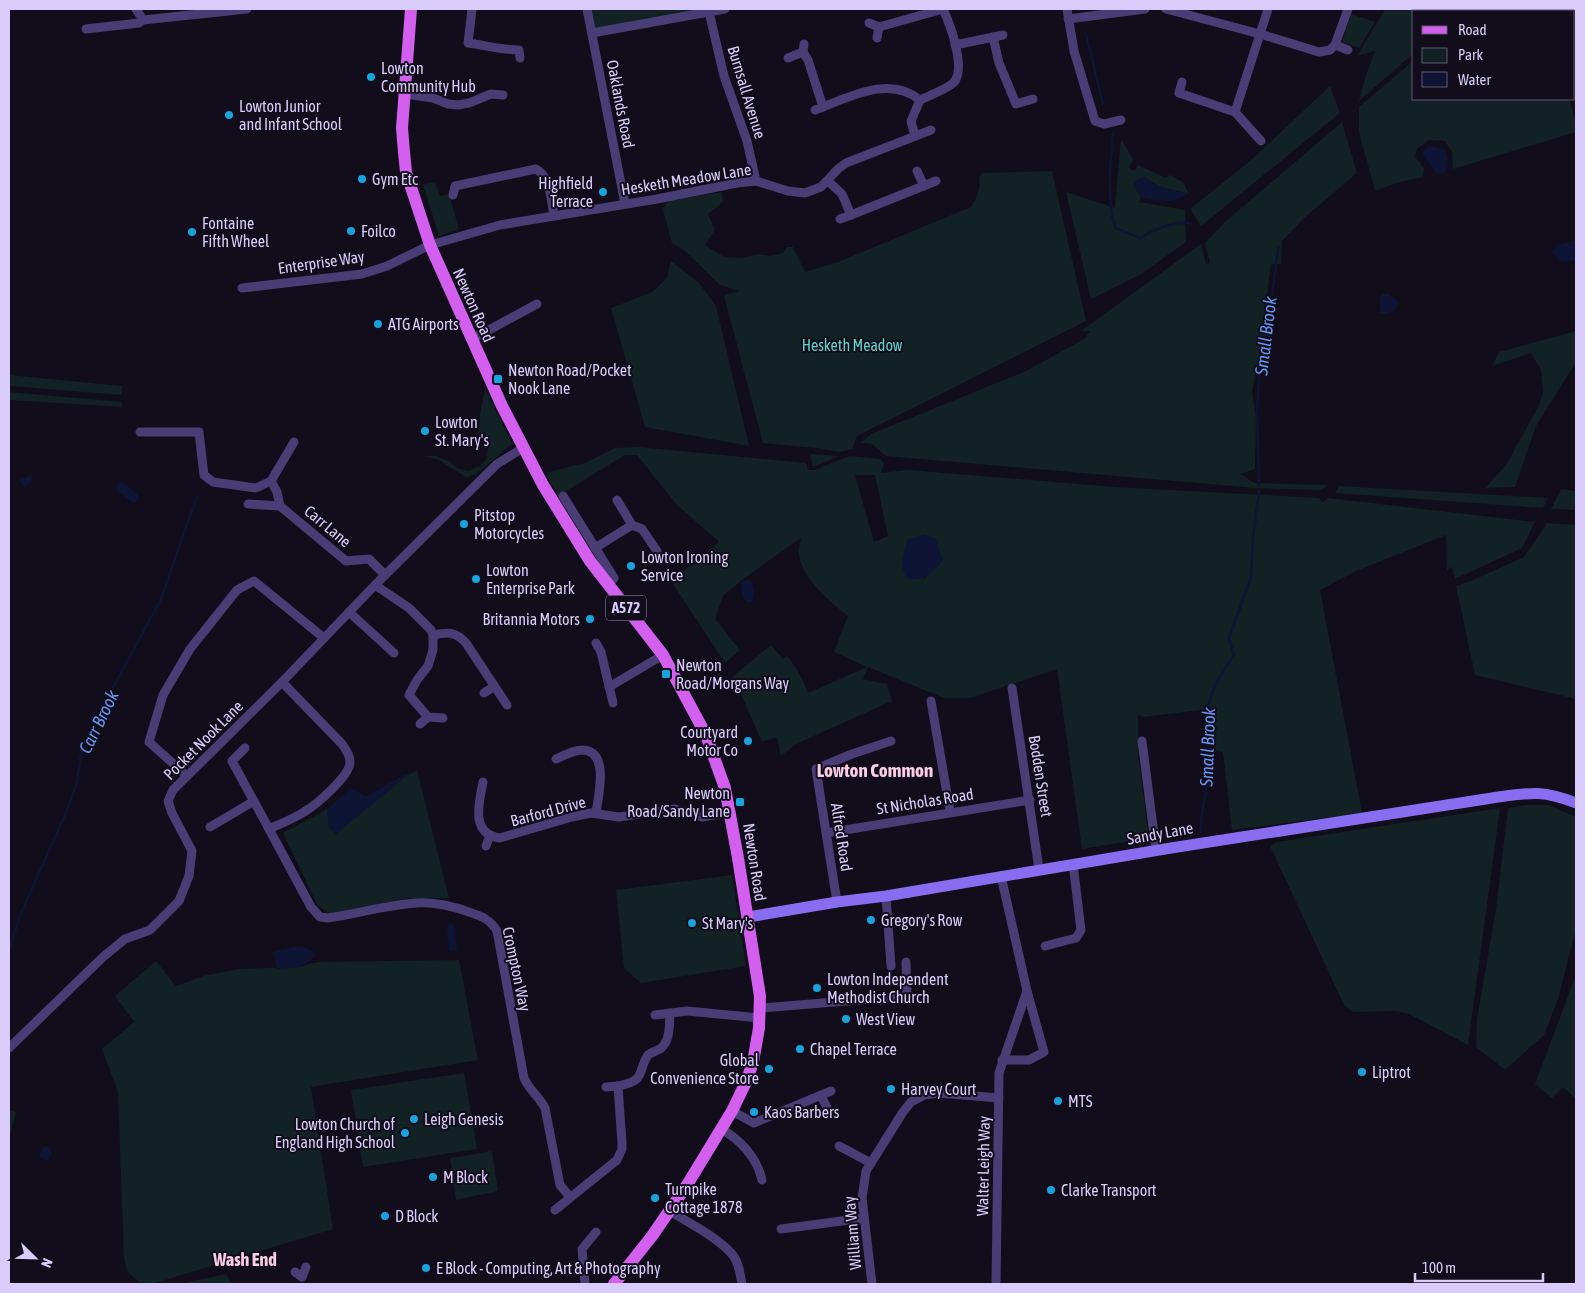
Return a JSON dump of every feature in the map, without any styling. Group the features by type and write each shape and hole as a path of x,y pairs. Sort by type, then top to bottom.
{"main road":[{"name":"Newton Road","path":"411,9 402,128 406,172 430,245 523,448 562,518 608,586 663,655 706,735 717,761 731,812 748,917 760,1013 748,1080 732,1111 670,1211 614,1284"}],"street":[{"path":"136,9 143,20"},
{"path":"86,30 139,23 143,20 248,9"},
{"path":"472,9 468,43 503,50 519,50 520,58"},
{"name":"Oaklands Road","path":"587,9 625,204"},
{"path":"592,33 725,9"},
{"path":"869,23 879,27 943,9 959,63 957,79 952,84 920,100 911,121 915,136"},
{"path":"1067,9 1074,51 1095,121 1104,124 1120,120"},
{"path":"1068,19 1145,9"},
{"path":"1166,9 1319,52 1330,50 1335,45 1348,9"},
{"path":"1235,112 1268,9"},
{"name":"Burnsall Avenue","path":"709,12 724,76 747,141 756,181"},
{"path":"877,38 879,27"},
{"path":"954,45 1003,35"},
{"path":"993,37 999,63 1014,107 1033,99"},
{"path":"1335,45 1348,50"},
{"path":"788,58 803,48 808,60 819,108 872,89 884,88 897,88 908,92 920,100"},
{"path":"1182,82 1179,92 1235,112 1261,141"},
{"path":"405,94 433,98 448,104 458,105 469,103 491,94 503,95"},
{"name":"Hesketh Meadow Lane","path":"430,245 500,225 737,183 756,181 799,193 817,189 846,163 931,130"},
{"path":"454,188 536,169 543,173 546,180 554,216"},
{"path":"917,171 924,186"},
{"path":"828,181 842,194 851,215"},
{"path":"840,219 936,181"},
{"name":"Enterprise Way","path":"242,288 362,274 387,266 430,245"},
{"path":"472,339 537,304"},
{"path":"140,432 210,432"},
{"path":"199,432 204,475 213,482 256,488 271,481 294,442"},
{"name":"Pocket Nook Lane","path":"9,1048 103,957 125,939 150,930 179,901 189,876 192,851 172,813 168,800 173,790 497,464 523,448"},
{"path":"271,481 277,492 280,506"},
{"path":"564,496 614,578 608,586"},
{"path":"617,500 632,525 642,529 657,551"},
{"name":"Carr Lane","path":"248,504 280,506 346,561 368,559 385,575"},
{"path":"595,548 632,525"},
{"path":"186,776 149,742 163,695 190,649 238,590 254,581 324,638"},
{"path":"375,585 409,608 431,630 433,650 428,666 416,680 410,695 428,717"},
{"path":"349,612 394,653"},
{"path":"433,635 452,633 459,635 507,705"},
{"path":"596,643 601,652 613,703"},
{"path":"609,687 663,655"},
{"path":"269,829 305,812 323,797 345,774 350,761 349,754 342,744 282,682"},
{"path":"484,692 493,687"},
{"name":"Bodden Street","path":"1012,688 1039,869"},
{"path":"931,701 950,812"},
{"path":"420,724 428,717 443,718"},
{"name":"Alfred Road","path":"837,902 816,768 891,741"},
{"path":"1142,741 1156,850"},
{"name":"Crompton Way","path":"245,748 232,761 311,907 320,917 336,917 416,903 456,908 483,916 493,924 497,930 524,1078 527,1086 545,1108 560,1184 570,1197"},
{"path":"556,758 580,750 589,751 595,757 600,766 601,778 596,813"},
{"name":"Barford Drive","path":"484,782 478,807 479,822 485,832 505,838 572,817 596,813 620,817 675,809 702,817 731,812"},
{"name":"Sandy Lane","path":"748,917 886,896 1156,850 1532,792 1558,796 1576,803"},
{"name":"St Nicholas Road","path":"826,833 1030,800"},
{"path":"210,827 254,801"},
{"name":"Barford Drive","path":"486,846 490,835"},
{"path":"1045,946 1076,938 1081,930 1073,864"},
{"path":"1001,876 1027,991 1044,1052 1029,1060 1002,1060"},
{"path":"886,896 891,966"},
{"path":"655,1015 687,1011 760,1013 907,996 906,962"},
{"name":"Walter Leigh Way","path":"996,1284 998,1073 1027,991"},
{"path":"606,1087 627,1085 640,1075 648,1054 661,1048 664,1044 669,1033 670,1013"},
{"path":"555,1210 590,1180 612,1165 620,1155 622,1143 618,1086"},
{"path":"732,1111 754,1123 821,1096 831,1090"},
{"name":"William Way","path":"872,1284 862,1198 866,1171 903,1112 911,1102 924,1096 938,1093 999,1098"},
{"path":"821,1096 829,1111"},
{"path":"721,1129 732,1136 754,1157 760,1168 762,1180"},
{"path":"838,1146 871,1163"},
{"path":"670,1211 718,1242 733,1255 739,1267 742,1284"},
{"path":"781,1229 864,1218"},
{"path":"585,1284 582,1249 596,1232"},
{"path":"301,1278 306,1267"}],"green space":[{"path":"591,9 708,9 601,28 594,27"},
{"path":"1385,9 1464,9 1412,10 1412,55 1359,101 1375,51 1357,56"},
{"path":"1559,9 1560,10 1470,10"},
{"path":"1351,14 1375,22 1359,48 1342,42"},
{"path":"1412,62 1412,100 1569,100 1576,123 1576,132 1453,169 1452,152 1445,141 1429,140 1417,149 1415,157 1424,168 1423,177 1400,182 1375,191 1359,132 1359,107"},
{"path":"1330,86 1340,113 1201,226 1190,209 1250,161"},
{"path":"1342,122 1357,173 1305,217 1282,241 1281,264 1271,264 1264,318 1267,339 1257,364 1252,393 1256,416 1255,469 1240,474 1255,483 1328,485 1322,490 1255,488 886,456 872,444 861,443 871,434 1026,371 1084,339 1090,331 1081,331 1201,244 1206,264 1210,263 1205,243 1225,222"},
{"path":"1121,139 1133,159 1129,168 1135,171 1138,165 1166,178 1170,175 1183,182 1189,194 1170,190 1144,177 1133,185 1141,197 1139,202 1185,210 1186,242 1141,274 1091,299 1066,192 1115,208"},
{"name":"Hesketh Meadow","path":"1052,171 1086,321 857,436 852,449 840,452 763,443 724,296 739,291 720,285 684,250 672,243 663,210 668,201 722,192 723,202 708,214 715,230 705,245 724,257 742,258 758,254 770,256 783,253 787,247 793,247 805,272 838,262 971,207 978,192 979,177 982,173"},
{"path":"435,182 440,196 449,194 459,229 439,236 423,185"},
{"path":"671,261 699,283 716,306 749,446 645,427 611,308 652,292 667,278"},
{"path":"1576,331 1576,362 1536,426 1515,487 1485,488 1506,465 1537,409 1543,394 1541,370 1531,353 1492,366 1499,352"},
{"path":"9,375 122,386 122,395 9,386"},
{"path":"485,388 512,444 475,475 466,477 437,459 423,456 435,456 449,461 459,469 469,471 480,466 487,458 488,447 483,439 478,438"},
{"path":"9,392 122,402 122,407 9,400"},
{"path":"638,447 806,463 808,470 815,470 850,456 880,459 884,463 881,473 908,470 1115,487 1319,498 1323,502 1328,498 1535,522 1522,548 1455,579 1452,567 1447,570 1446,535 1356,571 1320,590 1362,813 1232,830 1223,752 1213,751 1209,709 1143,717 1138,715 1138,755 1149,838 1082,849 1057,669 970,698 944,698 868,667 863,679 887,684 892,701 796,744 781,756 777,737 762,742 733,676 771,645 783,659 787,656 791,660 808,693 867,667 834,652 848,616 832,603 809,578 800,559 799,548 801,538 743,579 723,596 715,619 740,650 725,663 671,581 719,542 676,504 637,455 625,455 558,496 545,473 585,463 615,448","holes":["855,475 875,475 888,536 874,542","924,535 943,560 924,579 908,540"]},
{"path":"810,454 839,456 813,467"},
{"path":"1339,486 1548,498 1543,508 1335,493"},
{"path":"1561,489 1576,491 1576,510 1551,509"},
{"path":"1546,523 1576,525 1576,699 1475,675 1456,586 1524,557"},
{"path":"417,770 449,898 409,898 331,914 318,906 283,833 327,809 328,818"},
{"path":"1526,805 1549,805 1576,817 1576,929 1558,999 1544,1035 1505,1070 1476,1047 1477,1019 1496,909 1508,808"},
{"path":"1500,808 1468,1045 1409,1014 1396,1011 1353,1012 1344,1005 1270,846 1277,842"},
{"path":"732,875 746,966 641,983 624,968 616,890"},
{"path":"459,960 478,1060 311,1087 333,1229 152,1284 139,1282 127,1271 124,1258 118,1092 102,1049 134,1022 115,996 156,961 176,986 203,976 239,969 301,967 318,962"},
{"path":"1576,975 1576,1099 1563,1087 1552,1098 1535,1084"},
{"name":"Leigh Genesis","path":"464,1073 477,1149 363,1167 351,1090"},
{"path":"9,1110 16,1112 9,1138"},
{"path":"492,1151 498,1191 456,1200 450,1158"},
{"path":"226,1274 231,1282 225,1284 181,1284"}],"water":[{"path":"1431,146 1444,149 1447,155 1447,167 1444,173 1436,173 1422,154 1426,148"},
{"path":"1144,177 1170,190 1189,194 1172,201 1141,197 1133,185 1138,179"},
{"path":"1576,241 1576,260 1561,262 1553,253 1556,245"},
{"path":"1382,294 1389,294 1399,302 1395,311 1384,314 1380,313"},
{"path":"32,475 31,482 24,488 19,480"},
{"path":"120,482 126,484 139,496 136,502 132,503 116,490 116,485"},
{"path":"924,535 935,538 943,560 931,573 923,578 912,579 906,577 902,559 908,540"},
{"path":"743,579 751,581 754,592 752,602 747,602 742,597 741,584"},
{"path":"404,775 408,775 336,834 329,828 327,809 351,788 365,796"},
{"path":"452,924 455,926 457,950 449,951 447,926"},
{"path":"299,946 310,949 316,955 301,967 277,969 273,951"},
{"path":"43,1147 48,1147 52,1152 49,1161 39,1155"}],"waterway":[{"path":"1086,34 1103,104"},
{"path":"1113,133 1110,193 1115,228 1140,238 1171,224 1191,224"},
{"name":"Small Brook","path":"1259,485 1257,409 1259,381 1278,248"},
{"name":"Small Brook","path":"1201,832 1210,767 1207,715 1211,696 1218,679 1234,655 1229,638 1251,577 1253,538 1259,492"},
{"name":"Carr Brook","path":"9,949 22,911 76,786 81,755 109,695 160,601 197,497"}],"place":[{"name":"Lowton Community Hub","path":"371,77"},
{"name":"Lowton Junior and Infant School","path":"229,115"},
{"name":"Gym Etc","path":"362,179"},
{"name":"Highfield Terrace","path":"603,192"},
{"name":"Foilco","path":"351,231"},
{"name":"Fontaine Fifth Wheel","path":"192,232"},
{"name":"ATG Airports","path":"378,324"},
{"name":"Newton Road/Pocket Nook Lane","path":"498,379"},
{"name":"Lowton St. Mary's","path":"425,431"},
{"name":"Pitstop Motorcycles","path":"464,524"},
{"name":"Lowton Ironing Service","path":"631,566"},
{"name":"Lowton Enterprise Park","path":"476,579"},
{"name":"Britannia Motors","path":"590,619"},
{"name":"Newton Road/Morgans Way","path":"666,674"},
{"name":"Courtyard Motor Co","path":"748,741"},
{"name":"Newton Road/Sandy Lane","path":"740,802"},
{"name":"Gregory's Row","path":"871,920"},
{"name":"St Mary's","path":"692,923"},
{"name":"Lowton Independent Methodist Church","path":"817,988"},
{"name":"West View","path":"846,1019"},
{"name":"Chapel Terrace","path":"800,1049"},
{"name":"Global Convenience Store","path":"769,1069"},
{"name":"Liptrot","path":"1362,1072"},
{"name":"Harvey Court","path":"891,1089"},
{"name":"MTS","path":"1058,1101"},
{"name":"Kaos Barbers","path":"754,1112"},
{"name":"Leigh Genesis","path":"414,1119"},
{"name":"Lowton Church of England High School","path":"405,1133"},
{"name":"M Block","path":"433,1177"},
{"name":"Clarke Transport","path":"1051,1190"},
{"name":"Turnpike Cottage 1878","path":"655,1198"},
{"name":"D Block","path":"385,1216"},
{"name":"E Block - Computing, Art & Photography","path":"426,1268"}],"district":[{"name":"Lowton Common","path":"875,770"},
{"name":"Wash End","path":"245,1260"}]}
